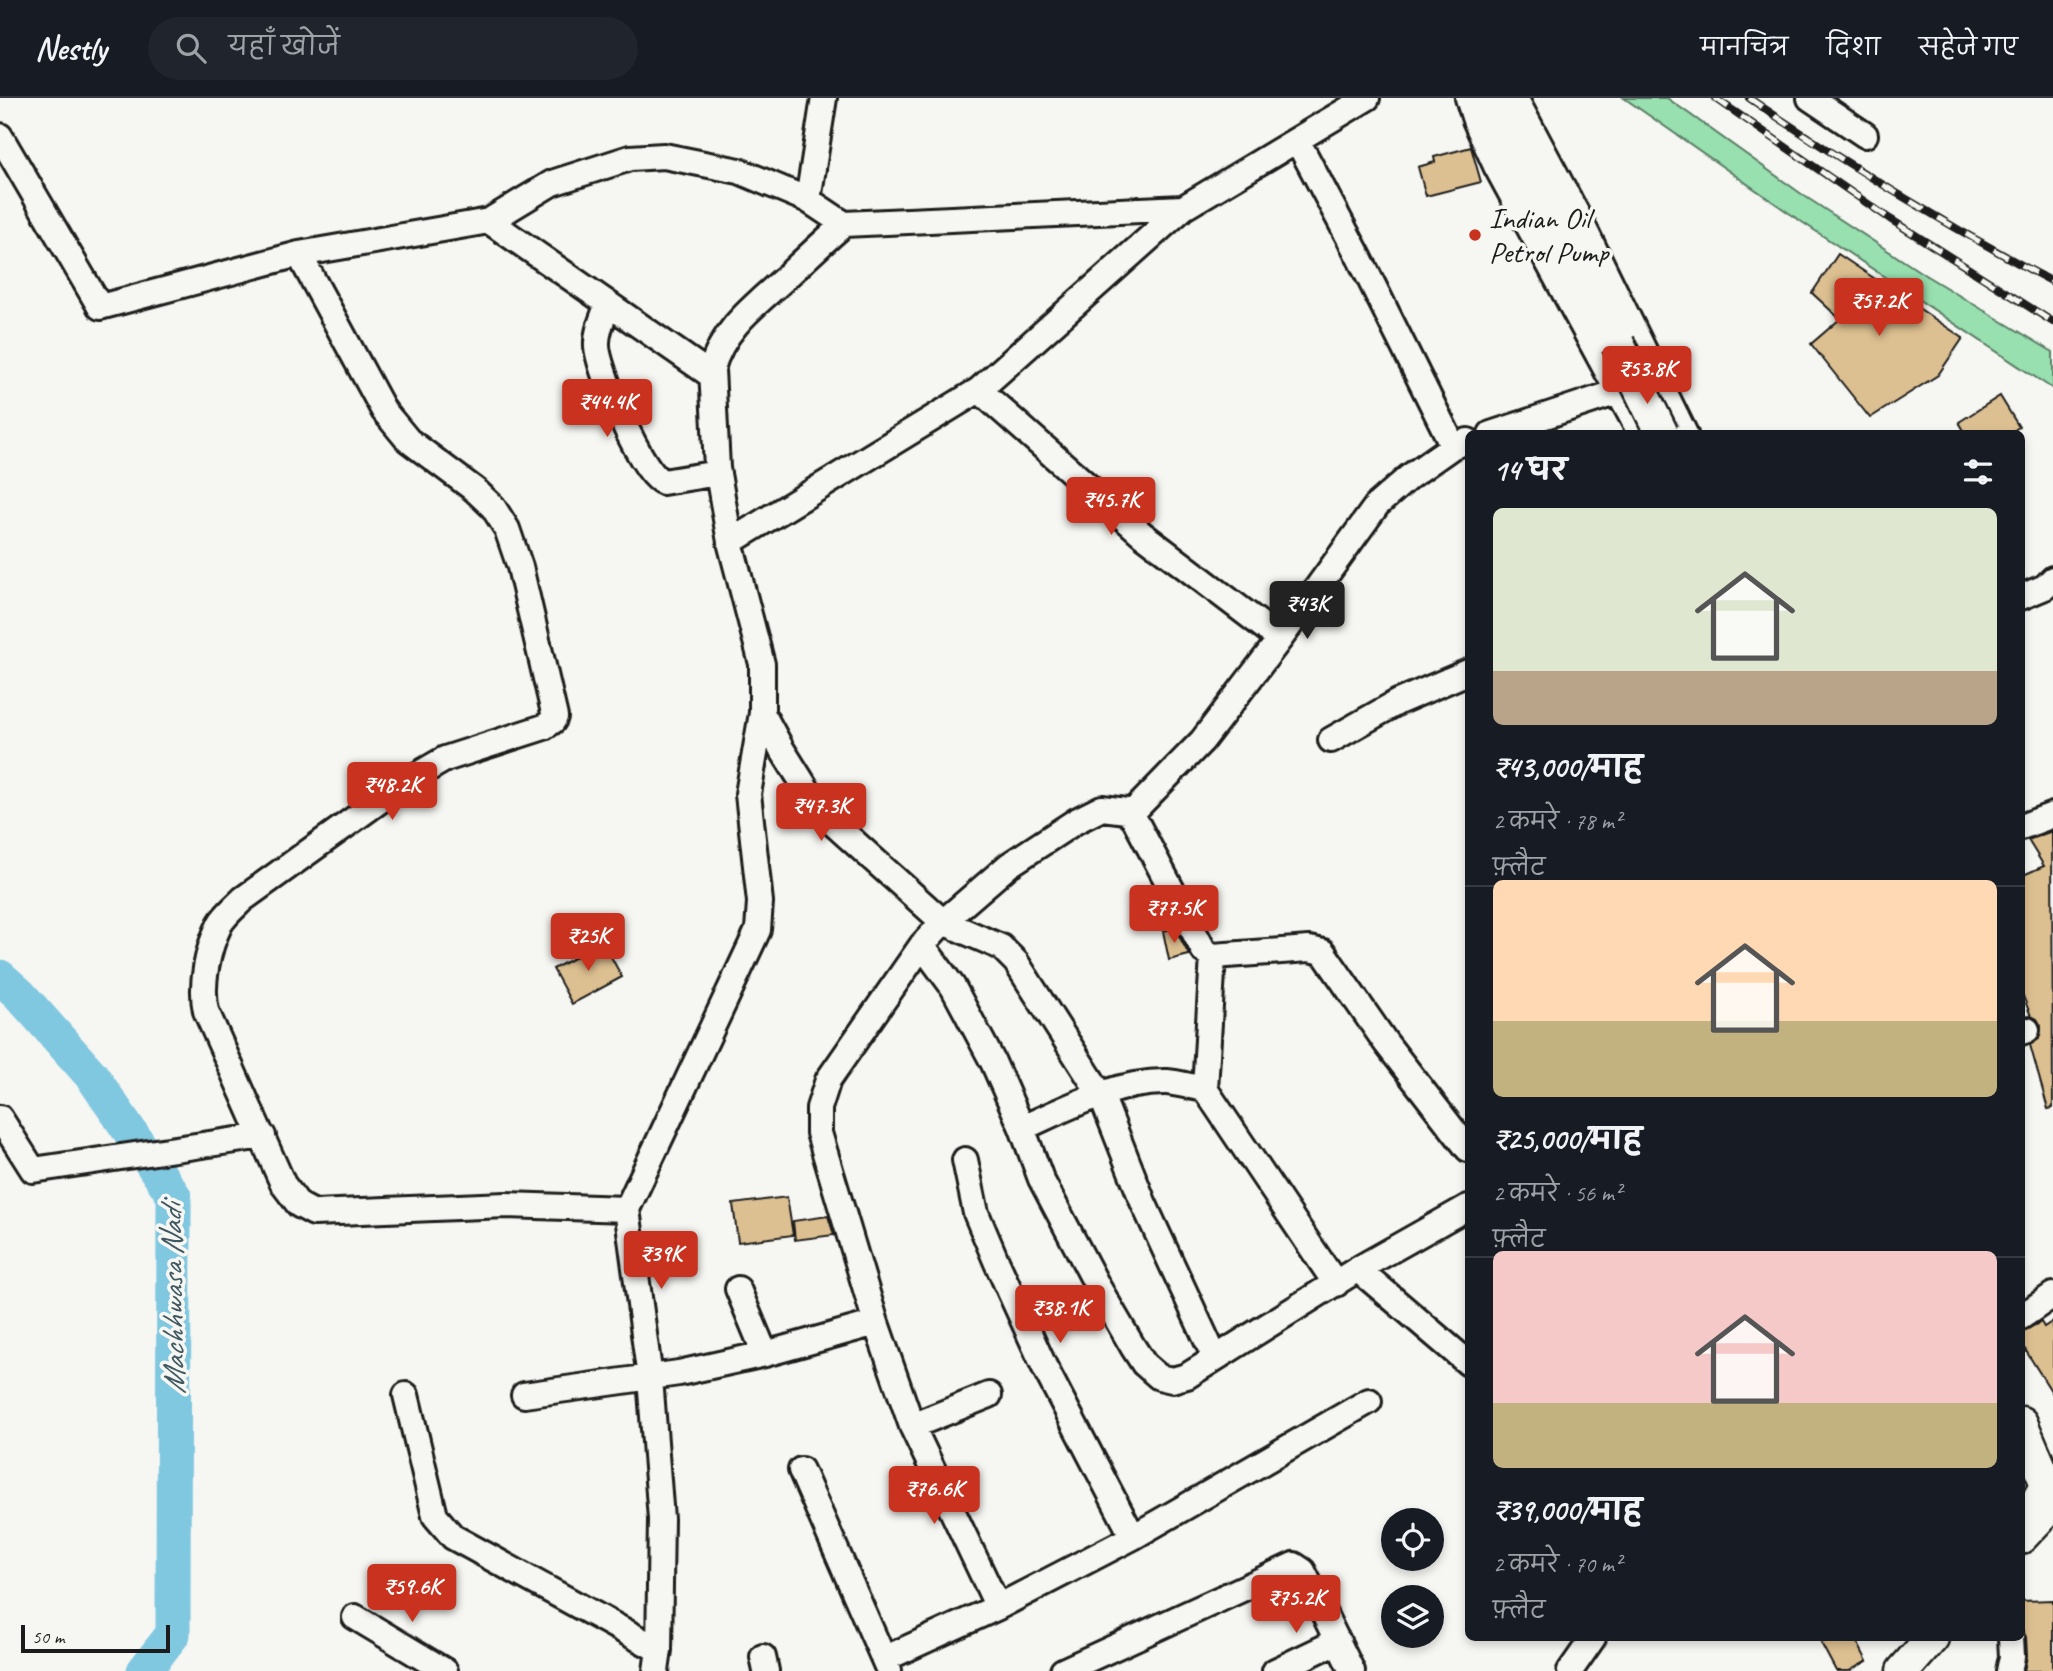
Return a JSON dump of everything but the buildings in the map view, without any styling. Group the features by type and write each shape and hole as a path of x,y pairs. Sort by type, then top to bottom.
{"main road":[{"path":"1490,98 1636,377 1660,430"},
{"path":"2025,1438 2044,1510"},
{"path":"1903,1671 1929,1641"}],"street":[{"path":"808,200 824,98"},
{"path":"1468,98 1496,166 1639,430"},
{"path":"1515,98 1580,220 1683,430"},
{"path":"1810,98 1866,135"},
{"path":"730,542 979,390 1183,208 1297,140 1355,100"},
{"path":"0,136 100,307 299,254 489,221 552,183 630,158 664,156 739,171 808,200 844,224 1183,208"},
{"path":"1130,815 1202,741 1377,505 1409,477 1460,443 1297,140"},
{"path":"489,221 712,376"},
{"path":"405,1395 431,1502 442,1526 453,1537 657,1661 661,1519 650,1378 627,1209 758,930 760,902 748,794 762,713 762,664 730,542 718,472 712,376 716,354 739,320 844,224"},
{"path":"299,254 384,411 408,440 475,490 493,507 507,529 520,567 556,712 553,721 544,727 445,759 407,781 243,899 221,922 211,947 203,998 206,1011 284,1184 299,1205 314,1213 506,1205 627,1209"},
{"path":"607,304 597,335 598,355 603,375 638,452 658,481 677,481 718,472"},
{"path":"1503,430 1619,393 1657,377"},
{"path":"979,390 1142,534 1280,639"},
{"path":"2025,595 2045,587 2053,579"},
{"path":"1331,740 1398,702 1465,673"},
{"path":"762,713 811,796 834,824 943,922 1001,947 1016,962 1101,1095 1143,1202 1215,1358"},
{"path":"998,1607 912,1426 876,1324 819,1133 819,1108 828,1080 922,945 943,922 1009,865 1087,814 1102,808 1127,811 1204,951 1213,956 1308,949 1323,952 1386,1043 1465,1145"},
{"path":"2025,826 2053,815"},
{"path":"922,945 953,987 993,1062 1041,1179 1067,1230 1144,1364 1159,1377 1172,1380 1187,1376 1358,1269 1465,1209"},
{"path":"1213,956 1205,1089 1336,1284"},
{"path":"1022,1128 1101,1095 1136,1084 1168,1082 1205,1089"},
{"path":"0,1118 33,1170 262,1136"},
{"path":"965,1160 976,1213 997,1264 1044,1366 1133,1538"},
{"path":"1358,1269 1465,1360"},
{"path":"738,1289 765,1354"},
{"path":"2025,1314 2053,1295"},
{"path":"524,1395 650,1378 765,1354 876,1324"},
{"path":"912,1426 989,1395"},
{"path":"801,1470 887,1665 1133,1538 1369,1401"},
{"path":"1063,1671 1292,1565 1303,1571 1352,1671"},
{"path":"355,1617 445,1671"},
{"path":"1275,1671 1338,1641"},
{"path":"1570,1671 1591,1641"},
{"path":"2009,1671 2011,1641"}],"green space":[{"path":"1624,98 1667,98 1803,195 1925,275 2053,352 2053,389 1799,220"}],"waterway":[{"name":"Machhwasa Nadi","path":"0,977 19,994 92,1076 174,1196 173,1634 144,1671"}],"railway":[{"path":"1715,98 1890,219 2053,322"},
{"path":"1749,98 1898,194 2053,282"}],"place":[{"name":"Indian Oil Petrol Pump","path":"1475,235"}]}
